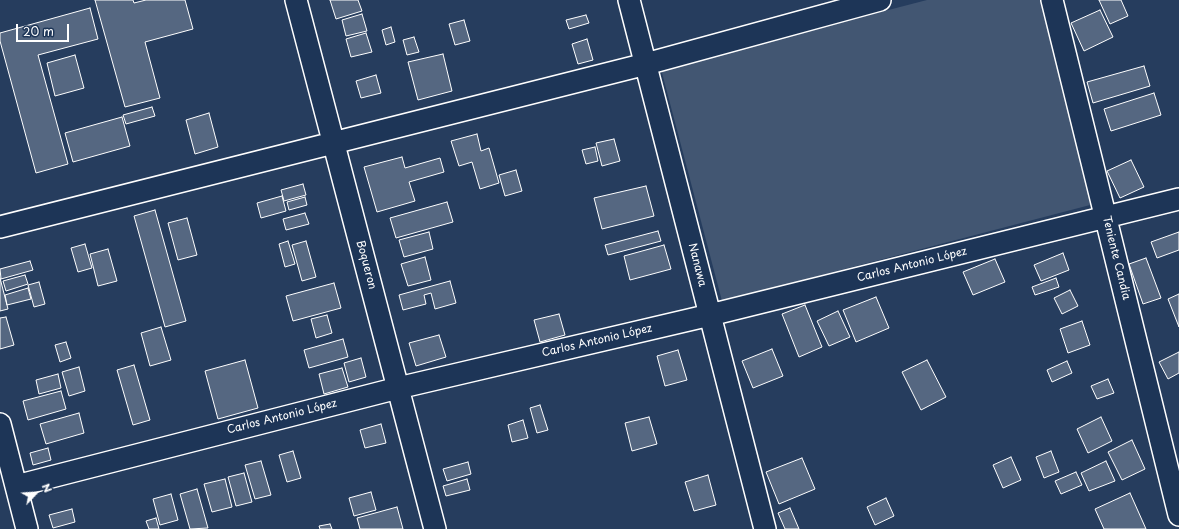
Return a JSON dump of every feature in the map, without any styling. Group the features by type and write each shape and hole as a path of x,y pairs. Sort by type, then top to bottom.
{"street":[{"name":"Boqueron","path":"296,0 435,529"},
{"name":"Nanawa","path":"630,0 766,529"},
{"path":"0,227 646,64 880,0"},
{"name":"Teniente Candia","path":"1052,0 1179,516"},
{"name":"Carlos Antonio López","path":"16,486 398,388 710,315 1179,199"},
{"path":"0,424 27,529"}],"shaded area":[{"path":"927,0 1041,0 1094,204 722,301 661,69"}],"building":[{"path":"95,0 133,0 134,3 146,0 185,0 193,29 145,42 160,98 125,107"},
{"path":"330,0 358,0 362,11 336,19"},
{"path":"1099,0 1121,0 1128,16 1110,24"},
{"path":"90,8 98,39 38,55 68,164 36,173 0,41 0,33"},
{"path":"1100,10 1113,37 1084,51 1071,23"},
{"path":"362,14 367,31 346,36 342,20"},
{"path":"586,15 589,23 569,29 566,20"},
{"path":"464,20 470,41 455,45 449,24"},
{"path":"391,27 395,42 386,45 382,30"},
{"path":"366,33 372,52 351,57 346,39"},
{"path":"414,37 419,52 407,55 403,40"},
{"path":"587,39 593,60 578,64 572,44"},
{"path":"443,54 452,91 418,100 408,62"},
{"path":"75,55 84,88 55,96 47,63"},
{"path":"1144,66 1150,86 1093,103 1087,82"},
{"path":"376,75 381,93 361,98 356,81"},
{"path":"1154,93 1161,115 1111,131 1104,109"},
{"path":"152,107 155,116 126,124 123,115"},
{"path":"209,113 218,147 195,154 186,120"},
{"path":"122,117 130,146 73,162 65,133"},
{"path":"477,134 481,151 489,148 499,183 480,189 472,162 459,166 451,141"},
{"path":"614,139 620,161 602,166 596,143"},
{"path":"595,147 598,161 586,164 582,150"},
{"path":"402,157 405,168 440,158 444,172 409,182 415,201 377,212 364,167"},
{"path":"1131,160 1144,187 1120,198 1107,171"},
{"path":"516,170 522,191 505,196 499,175"},
{"path":"303,184 306,195 284,201 281,190"},
{"path":"646,186 654,216 602,229 594,198"},
{"path":"282,196 286,211 261,218 257,203"},
{"path":"305,197 307,205 289,210 287,202"},
{"path":"447,202 453,222 396,238 390,218"},
{"path":"155,210 186,321 165,327 134,216"},
{"path":"305,213 309,224 286,230 283,219"},
{"path":"187,218 197,255 178,260 168,223"},
{"path":"658,231 661,241 608,255 605,245"},
{"path":"429,232 433,249 404,257 399,240"},
{"path":"1179,232 1179,250 1157,258 1151,242"},
{"path":"288,241 295,264 285,267 279,244"},
{"path":"306,241 316,277 302,281 292,245"},
{"path":"85,244 92,268 78,272 71,248"},
{"path":"664,245 671,269 630,280 624,256"},
{"path":"108,249 117,281 98,286 90,254"},
{"path":"1063,253 1069,270 1041,281 1034,265"},
{"path":"425,257 431,280 408,286 401,264"},
{"path":"1146,258 1161,298 1143,304 1129,264"},
{"path":"995,259 1005,282 973,295 963,272"},
{"path":"30,261 33,270 1,279 0,269"},
{"path":"25,275 28,284 6,291 3,281"},
{"path":"0,278 8,309 0,311"},
{"path":"1056,278 1059,287 1035,295 1032,287"},
{"path":"450,281 456,303 435,309 431,293 424,295 426,304 403,310 399,295"},
{"path":"39,282 45,304 34,307 28,285"},
{"path":"334,283 341,308 293,321 286,296"},
{"path":"28,288 31,299 7,305 5,295"},
{"path":"1070,290 1078,306 1062,314 1054,298"},
{"path":"1179,294 1179,327 1168,299"},
{"path":"876,297 889,328 856,342 843,310"},
{"path":"805,305 822,347 799,357 782,314"},
{"path":"838,311 850,337 829,346 817,321"},
{"path":"559,314 565,335 540,342 534,320"},
{"path":"327,315 332,333 316,338 311,319"},
{"path":"6,317 14,345 0,349 0,318"},
{"path":"1082,321 1090,345 1068,353 1060,329"},
{"path":"161,327 171,360 150,366 141,333"},
{"path":"439,335 446,357 416,366 409,343"},
{"path":"343,339 348,357 309,368 304,350"},
{"path":"66,342 71,358 60,362 55,345"},
{"path":"772,349 783,376 753,388 742,361"},
{"path":"678,350 687,380 665,386 657,356"},
{"path":"1179,352 1179,373 1168,379 1159,362"},
{"path":"361,358 366,377 349,382 344,363"},
{"path":"245,360 258,408 218,419 205,371"},
{"path":"927,360 946,397 921,410 902,372"},
{"path":"1067,361 1072,373 1052,382 1047,370"},
{"path":"134,365 150,420 133,425 117,370"},
{"path":"79,367 85,391 69,396 62,372"},
{"path":"342,368 348,387 324,394 319,374"},
{"path":"58,374 61,388 39,394 36,380"},
{"path":"1108,379 1114,393 1097,399 1091,386"},
{"path":"61,391 66,409 28,420 23,401"},
{"path":"540,405 548,430 537,433 530,408"},
{"path":"79,413 84,433 46,444 40,424"},
{"path":"649,417 657,444 632,451 625,423"},
{"path":"1101,417 1112,441 1088,453 1077,429"},
{"path":"523,420 528,438 512,442 508,425"},
{"path":"381,424 386,443 365,448 360,430"},
{"path":"1132,440 1145,469 1122,480 1108,452"},
{"path":"48,448 51,460 33,465 30,453"},
{"path":"293,451 301,478 287,482 279,455"},
{"path":"1051,451 1059,472 1044,478 1036,457"},
{"path":"1011,457 1021,480 1003,488 993,465"},
{"path":"802,458 815,489 779,504 766,472"},
{"path":"261,461 271,495 255,499 245,465"},
{"path":"1106,461 1115,481 1089,491 1081,473"},
{"path":"468,462 471,474 447,481 443,469"},
{"path":"1076,472 1082,485 1061,494 1055,481"},
{"path":"244,473 252,502 236,506 228,477"},
{"path":"708,475 716,505 694,511 685,482"},
{"path":"225,479 232,507 212,512 204,484"},
{"path":"467,479 470,490 446,496 443,486"},
{"path":"197,489 208,528 190,529 180,494"},
{"path":"371,492 376,510 354,516 349,498"},
{"path":"1130,493 1146,529 1104,529 1095,509"},
{"path":"171,494 178,520 160,525 153,499"},
{"path":"886,498 894,516 875,525 867,507"},
{"path":"397,507 403,529 360,529 357,518"},
{"path":"790,508 799,529 785,529 778,513"},
{"path":"72,509 75,522 53,528 49,515"},
{"path":"156,518 159,529 149,529 146,521"},
{"path":"330,524 332,529 320,529 319,526"}]}
